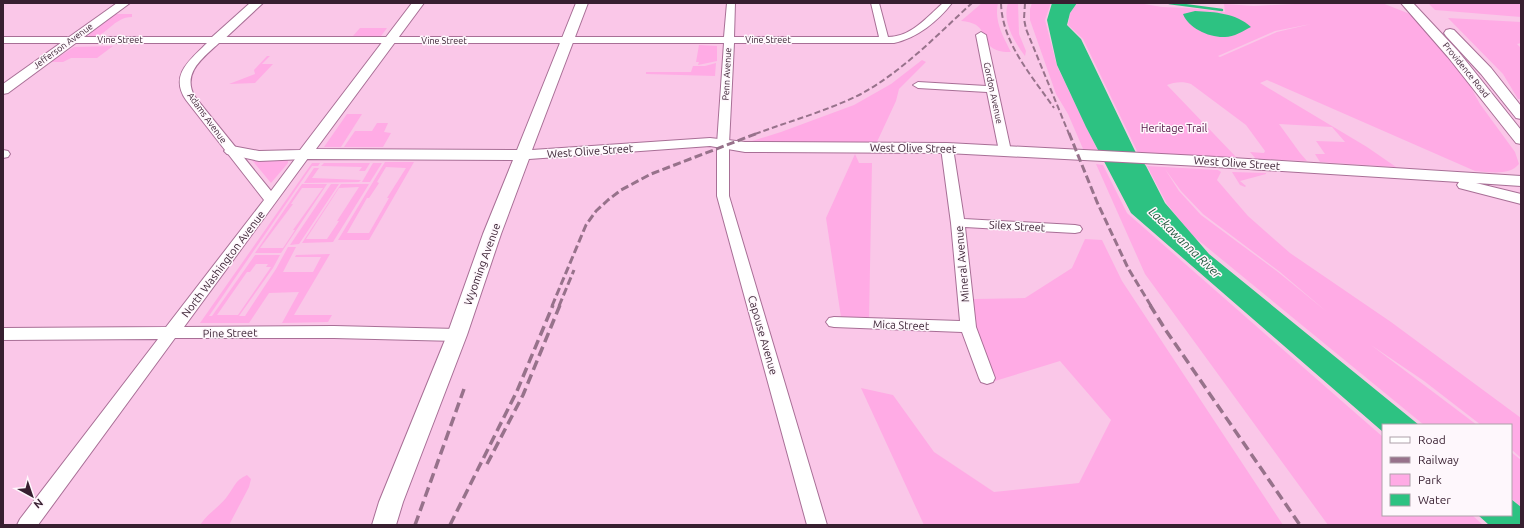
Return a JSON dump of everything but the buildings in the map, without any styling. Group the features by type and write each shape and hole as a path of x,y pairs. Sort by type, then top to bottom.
{"main road":[{"name":"Jefferson Avenue","path":"3,90 124,3"},
{"name":"Adams Avenue","path":"216,40 257,3"},
{"name":"North Washington Avenue","path":"305,154 418,3"},
{"name":"Wyoming Avenue","path":"384,525 391,502 456,335 492,234 582,3"},
{"name":"Providence Road","path":"1407,3 1453,54 1521,140"},
{"name":"Providence Road","path":"1419,3 1472,55 1521,115"},
{"name":"West Olive Street","path":"232,152 259,156 305,154 523,155 710,142 745,147 948,148 1082,154 1424,175 1517,178"},
{"path":"1424,175 1521,199"}],"street":[{"name":"Penn Avenue","path":"723,145 731,3"},
{"path":"875,3 884,40"},
{"name":"Vine Street","path":"3,40 898,40 908,36 948,3"},
{"name":"Gordon Avenue","path":"981,36 991,89 1006,151"},
{"name":"Adams Avenue","path":"216,40 195,61 187,74 184,82 185,87 190,98 271,200"},
{"path":"918,85 991,89"},
{"name":"Capouse Avenue","path":"723,145 722,183 725,205 817,525"},
{"name":"Mineral Avenue","path":"948,148 958,223 968,327 987,378"},
{"name":"North Washington Avenue","path":"27,525 305,154"},
{"name":"Silex Street","path":"958,223 1075,229"},
{"name":"Mica Street","path":"834,322 968,327"},
{"name":"Pine Street","path":"3,334 334,332 456,335"}],"green space":[{"path":"982,3 998,3 998,22 1011,52 1000,51 992,48 978,27 972,23 961,21"},
{"path":"1008,3 1018,3 1019,34 1026,51 1025,56 1010,31 1007,17"},
{"path":"1032,3 1051,3 1045,20 1057,66 1099,153 1084,151 1068,114 1056,94 1030,20 1030,9"},
{"name":"Heritage Trail","path":"1077,3 1138,3 1162,7 1225,12 1224,4 1254,6 1315,3 1382,3 1410,14 1467,80 1480,104 1515,152 1519,164 1515,168 1505,172 1475,171 1267,80 1260,83 1367,147 1396,167 1320,162 1315,154 1325,154 1316,141 1345,142 1332,127 1279,124 1307,161 1256,159 1250,152 1264,153 1265,151 1246,125 1191,84 1182,82 1167,85 1237,158 1138,153 1083,39 1068,25 1070,13","holes":["1311,24 1277,32 1220,57 1218,56 1275,31"]},
{"path":"1428,3 1521,3 1521,17 1435,10"},
{"path":"116,14 132,14 132,17 120,20 101,34 90,37 88,35"},
{"path":"1448,18 1521,22 1521,43 1517,44 1521,48 1521,99 1518,99 1503,74"},
{"path":"360,28 387,28 381,36 353,36"},
{"path":"699,45 717,46 717,61 698,65 699,62 696,62"},
{"path":"113,46 97,58 71,58 63,62 51,62 74,47"},
{"path":"267,56 270,56 262,64 273,64 255,83 229,84 255,74 254,70"},
{"path":"922,60 926,62 899,89 896,101 876,144 739,145 781,132 854,105 891,84"},
{"path":"716,63 715,76 646,74 646,72 691,72 693,66 705,66"},
{"path":"347,114 362,114 341,147 324,147"},
{"path":"377,123 388,123 384,132 391,133 383,147 344,147 355,131 372,131"},
{"path":"855,154 859,163 872,163 869,320 841,317 826,218"},
{"path":"252,160 288,160 288,163 271,183"},
{"path":"385,162 414,162 369,240 338,240","holes":["386,167 406,168 387,198 389,198 369,233 347,233 367,198 369,198 379,183 377,182"]},
{"path":"312,163 320,163 318,166 312,166 209,316 212,316 255,255 280,255 273,268 239,316 245,316 276,269 288,247 296,247 283,272 313,272 321,257 295,257 296,255 330,254 294,315 332,315 328,322 282,323 299,292 269,293 249,323 200,323","holes":["256,264 268,264 266,267 271,267 238,315 217,315 247,272 250,272"]},
{"path":"324,163 370,163 365,171 359,171 362,167 321,166"},
{"path":"373,163 382,163 370,182 362,182"},
{"path":"1096,164 1103,165 1127,213 1382,436 1382,516 1473,516 1483,525 1328,525 1145,274"},
{"path":"1147,166 1218,170 1221,172 1217,180 1248,216 1290,253 1391,322 1521,418 1521,458 1512,450 1512,424 1480,424 1424,381 1371,345 1476,424 1423,424 1192,235 1167,204","holes":["1165,169 1181,191 1203,214 1280,272 1327,312 1278,272 1201,215 1179,191"]},
{"path":"314,168 319,168 312,178 361,180 359,182 304,183"},
{"path":"1232,172 1266,174 1240,181 1246,186 1245,187 1240,185"},
{"path":"302,184 327,184 281,253 255,253","holes":["302,188 323,188 293,230 295,230 283,248 260,248 293,204 291,204"]},
{"path":"331,184 339,184 299,244 290,245"},
{"path":"341,184 369,184 333,242 302,243","holes":["359,187 337,221 339,221 327,239 306,239 339,188"]},
{"path":"1085,239 1102,240 1122,281 1283,525 924,525 861,388 893,395 934,452 994,492 1079,483 1111,420 1060,361 995,381 975,328 974,299 1025,298 1072,268"},
{"path":"1512,453 1521,460 1521,507 1512,499"},
{"path":"247,475 251,479 249,487 229,525 200,525 206,517 220,505 237,482"}],"water":[{"name":"Lackawanna River","path":"1052,3 1077,3 1070,13 1067,25 1081,39 1136,153 1146,166 1165,203 1209,254 1418,424 1382,424 1382,431 1131,213 1086,127 1057,65 1047,20"},
{"path":"1195,11 1232,16 1245,22 1251,27 1232,36 1219,37 1206,34 1190,24 1183,14"},
{"path":"1512,500 1521,507 1521,525 1489,525 1479,516 1512,516"}],"waterway":[{"path":"1169,3 1222,10"}],"railway":[{"path":"755,134 835,106 876,85 905,64 972,3"},
{"path":"1001,3 1003,18 1012,45 1054,108"},
{"path":"1025,3 1024,19 1026,29 1069,134"},
{"path":"552,306 586,225 596,211 608,200 621,190 651,174 758,133"},
{"path":"1069,133 1097,202 1128,268 1151,306"},
{"path":"559,306 574,270"},
{"path":"450,525 517,391 553,305"},
{"path":"487,464 523,395 560,305"},
{"path":"1150,305 1300,525"},
{"path":"415,525 464,389"}]}
